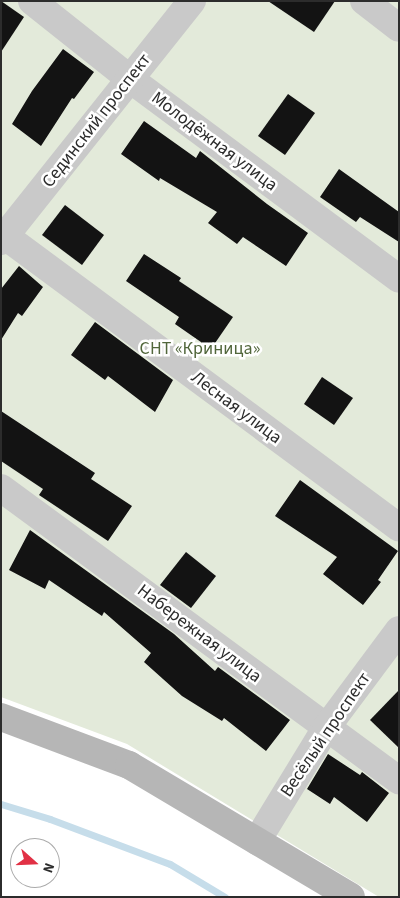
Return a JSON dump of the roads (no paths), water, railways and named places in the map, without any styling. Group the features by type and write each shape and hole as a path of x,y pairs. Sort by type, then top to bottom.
{"street":[{"name":"Молодёжная улица","path":"32,1 130,79 399,279"},
{"name":"Сединский проспект","path":"3,237 192,1"},
{"path":"364,1 399,28"},
{"name":"Лесная улица","path":"3,237 399,528"},
{"name":"Набережная улица","path":"1,488 399,780"},
{"name":"Весёлый проспект","path":"257,842 326,728 399,630"},
{"path":"1,717 128,766 351,897"}],"waterway":[{"path":"1,804 50,819 170,864 225,897"}],"park label":[{"name":"СНТ «Криница»","path":"200,349"}]}
